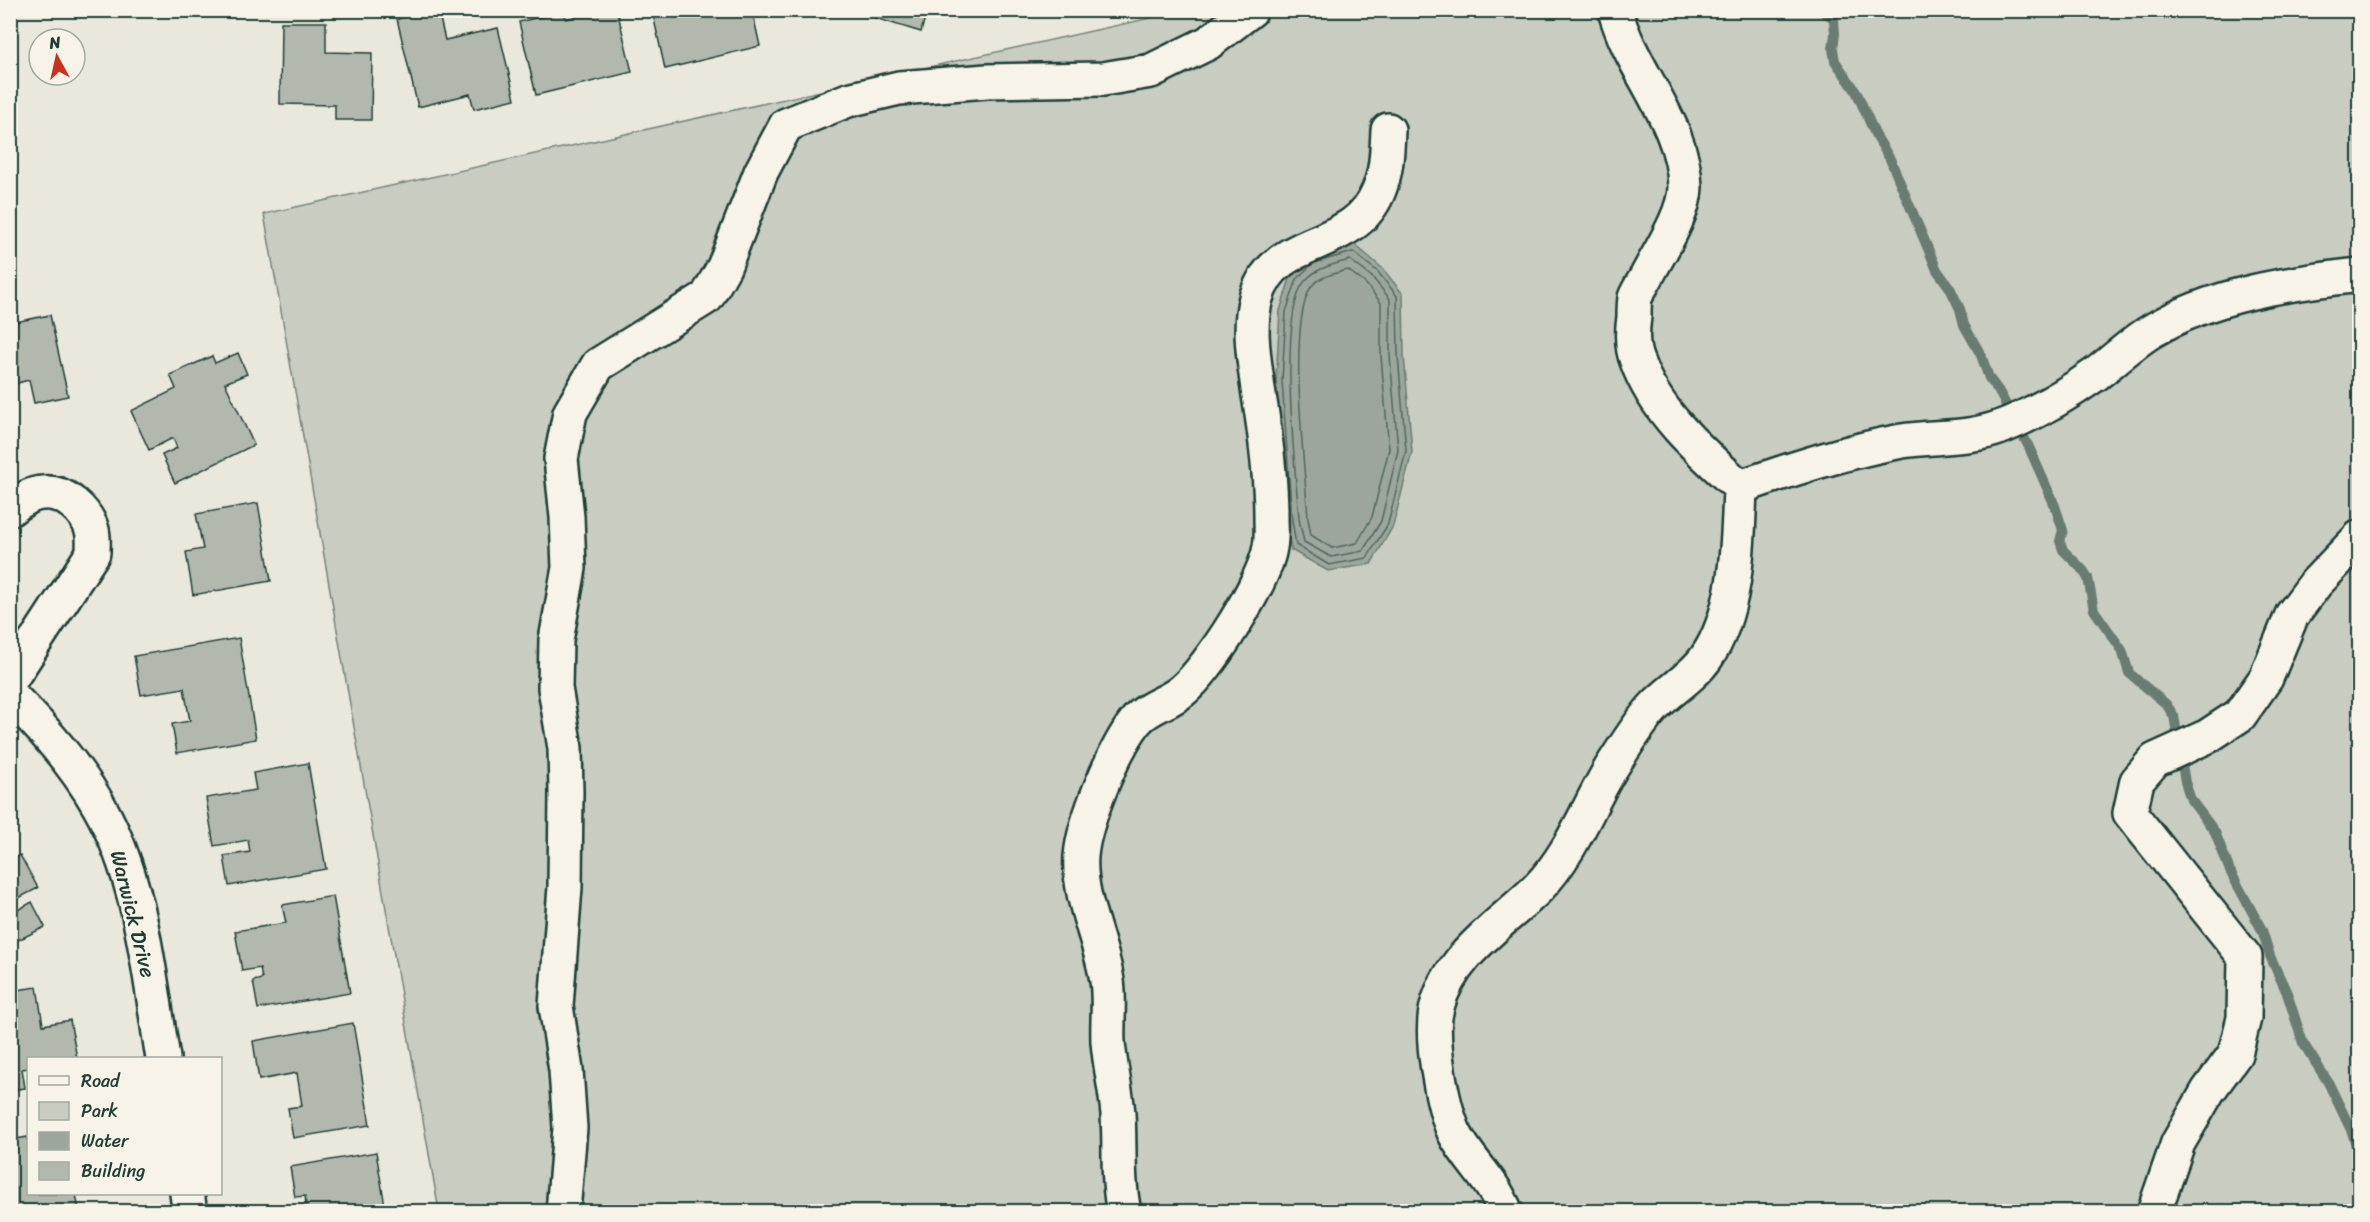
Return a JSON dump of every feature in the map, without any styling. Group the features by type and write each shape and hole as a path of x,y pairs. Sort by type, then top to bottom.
{"street":[{"path":"563,1212 570,1128 566,1070 556,1006 565,887 567,792 565,748 555,688 556,640 569,568 561,459 570,413 598,365 707,297 724,267 761,172 786,125 848,100 899,88 987,81 1103,79 1151,71 1208,43 1251,10"},
{"path":"1615,10 1618,24 1672,130 1681,159 1685,188 1679,211 1635,299 1632,334 1636,360 1648,386 1669,414 1706,457 1740,487"},
{"path":"1124,1212 1119,1189 1118,1116 1108,1042 1107,979 1080,880 1081,852 1103,783 1121,744 1138,718 1182,692 1208,662 1263,573 1271,545 1271,487 1251,329 1256,298 1267,273 1283,258 1336,236 1363,217 1379,191 1386,166 1388,130"},
{"path":"1740,487 1815,463 1901,441 1984,432 2001,427 2039,408 2094,375 2150,332 2200,307 2258,290 2360,275"},
{"path":"1506,1212 1492,1187 1472,1163 1454,1131 1435,1051 1436,1008 1450,974 1492,929 1539,887 1560,862 1610,770 1653,708 1705,659 1720,631 1731,591 1738,546 1740,487"},
{"path":"10,509 21,501 43,492 66,498 80,509 92,530 93,553 10,680"},
{"path":"2154,1212 2178,1143 2208,1091 2235,1054 2244,1018 2245,957 2130,813 2137,781 2155,760 2208,736 2240,716 2266,678 2292,615 2316,583 2360,537"},
{"name":"Warwick Drive","path":"10,695 39,724 79,773 100,808 120,854 141,933 163,1057"},
{"path":"187,1195 190,1212"}],"green space":[{"path":"1182,11 2359,11 2359,1211 439,1211 264,214"}],"water":[{"path":"1354,244 1382,268 1403,294 1404,355 1412,452 1393,526 1371,564 1328,571 1291,550 1286,521 1276,381 1280,311 1291,275 1310,258"}],"building":[{"path":"438,10 445,40 498,28 515,99 474,109 470,94 418,107 397,19"},
{"path":"600,10 617,10 632,72 536,95 519,22 564,11 566,19"},
{"path":"652,10 752,10 760,46 665,69"},
{"path":"849,10 927,10 921,32"},
{"path":"281,22 326,22 326,52 372,53 371,120 335,120 335,105 280,104"},
{"path":"50,315 68,396 34,403 29,380 10,385 10,323"},
{"path":"238,353 247,374 225,383 254,445 175,483 162,455 177,448 173,438 149,450 131,411 176,389 170,375 212,356 215,363"},
{"path":"258,503 271,581 193,595 186,552 203,549 196,514"},
{"path":"239,638 256,739 177,753 172,724 190,721 184,688 141,695 134,656"},
{"path":"308,763 326,869 229,886 224,856 250,852 248,840 214,846 206,798 256,790 253,773"},
{"path":"20,855 38,888 11,902 16,911 32,902 45,927 10,944 10,860"},
{"path":"333,896 350,993 258,1009 253,981 262,979 260,968 242,971 235,931 286,923 282,905"},
{"path":"37,987 43,1025 70,1020 77,1057 27,1057 27,1068 22,1069 25,1088 10,1090 10,991"},
{"path":"353,1023 370,1125 293,1138 288,1108 302,1106 297,1073 259,1080 253,1041"},
{"path":"27,1137 27,1195 76,1195 79,1210 10,1212 10,1140"},
{"path":"376,1152 386,1212 282,1212 282,1209 306,1205 305,1196 295,1197 290,1167"}],"waterway":[{"path":"1820,10 1834,20 1835,61 1856,91 1875,134 1890,159 1937,270 1950,288 1960,309 1964,325 1981,355 1989,378 2028,445 2055,506 2063,530 2060,541 2063,550 2088,578 2094,610 2122,650 2129,673 2166,704 2174,716 2185,782 2191,800 2215,832 2230,871 2262,930 2270,956 2287,993 2303,1043 2328,1082 2352,1132 2360,1158"}]}
